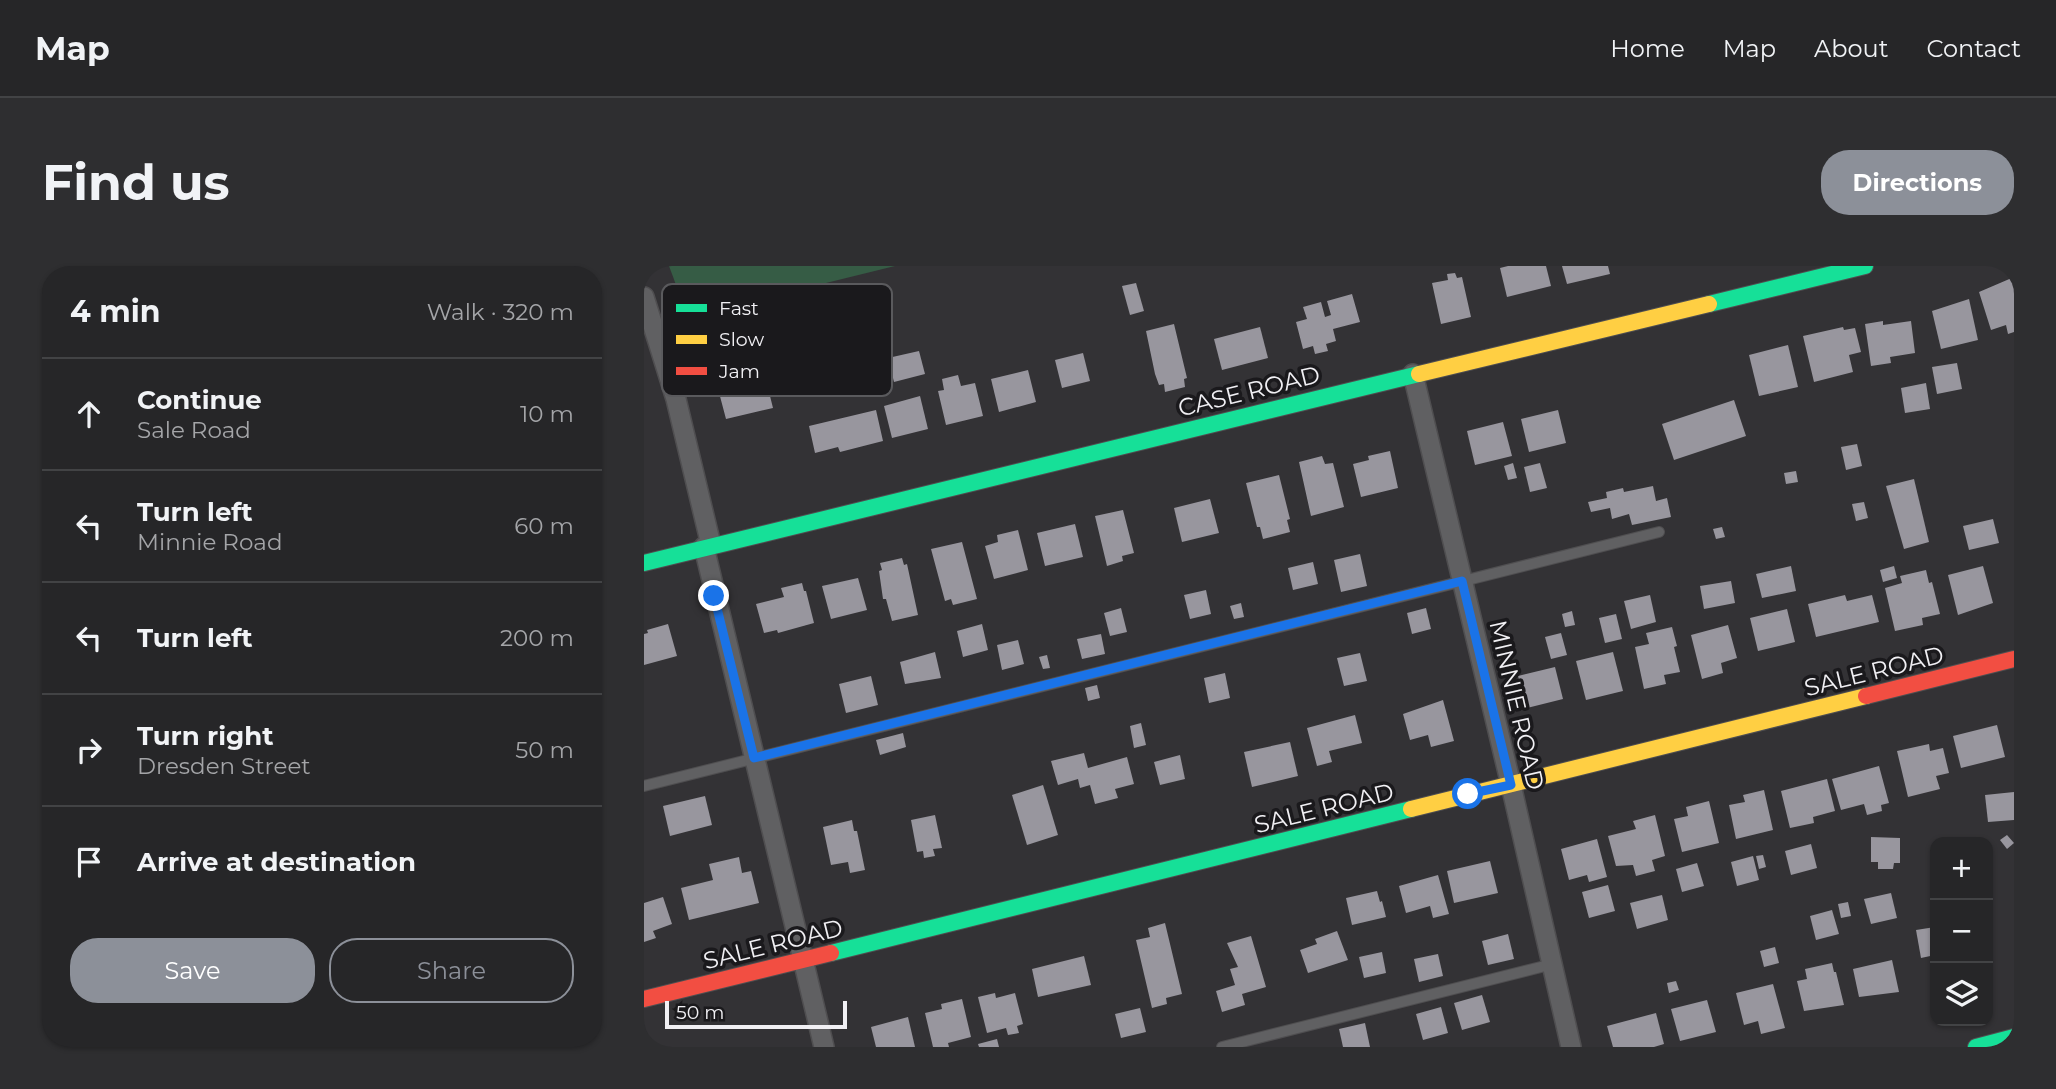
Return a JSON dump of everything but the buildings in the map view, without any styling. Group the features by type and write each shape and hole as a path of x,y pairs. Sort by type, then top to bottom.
{"street":[{"name":"CASE ROAD","path":"644,563 1865,266"},
{"path":"644,297 662,354"},
{"name":"MINNIE ROAD","path":"1413,374 1571,1047"},
{"path":"675,396 754,758 824,1047"},
{"name":"SALE ROAD","path":"644,999 1182,868 2014,659"},
{"path":"1976,1047 2014,1037"}],"lane":[{"path":"644,786 1659,532"},
{"path":"1222,1047 1553,964"}],"green space":[{"path":"669,266 895,266 822,284 676,284"}],"traffic: fast":[{"path":"1709,304 1865,266"},
{"path":"644,563 1419,374"},
{"path":"831,953 1411,809"},
{"path":"1976,1047 2014,1037"}],"traffic: slow":[{"path":"1419,374 1709,304"},
{"path":"1411,809 1866,696"}],"traffic: jam":[{"path":"1866,696 2014,659"},
{"path":"644,999 831,953"}],"route":[{"path":"714,596 754,758 1462,581 1511,785 1468,794"}]}
